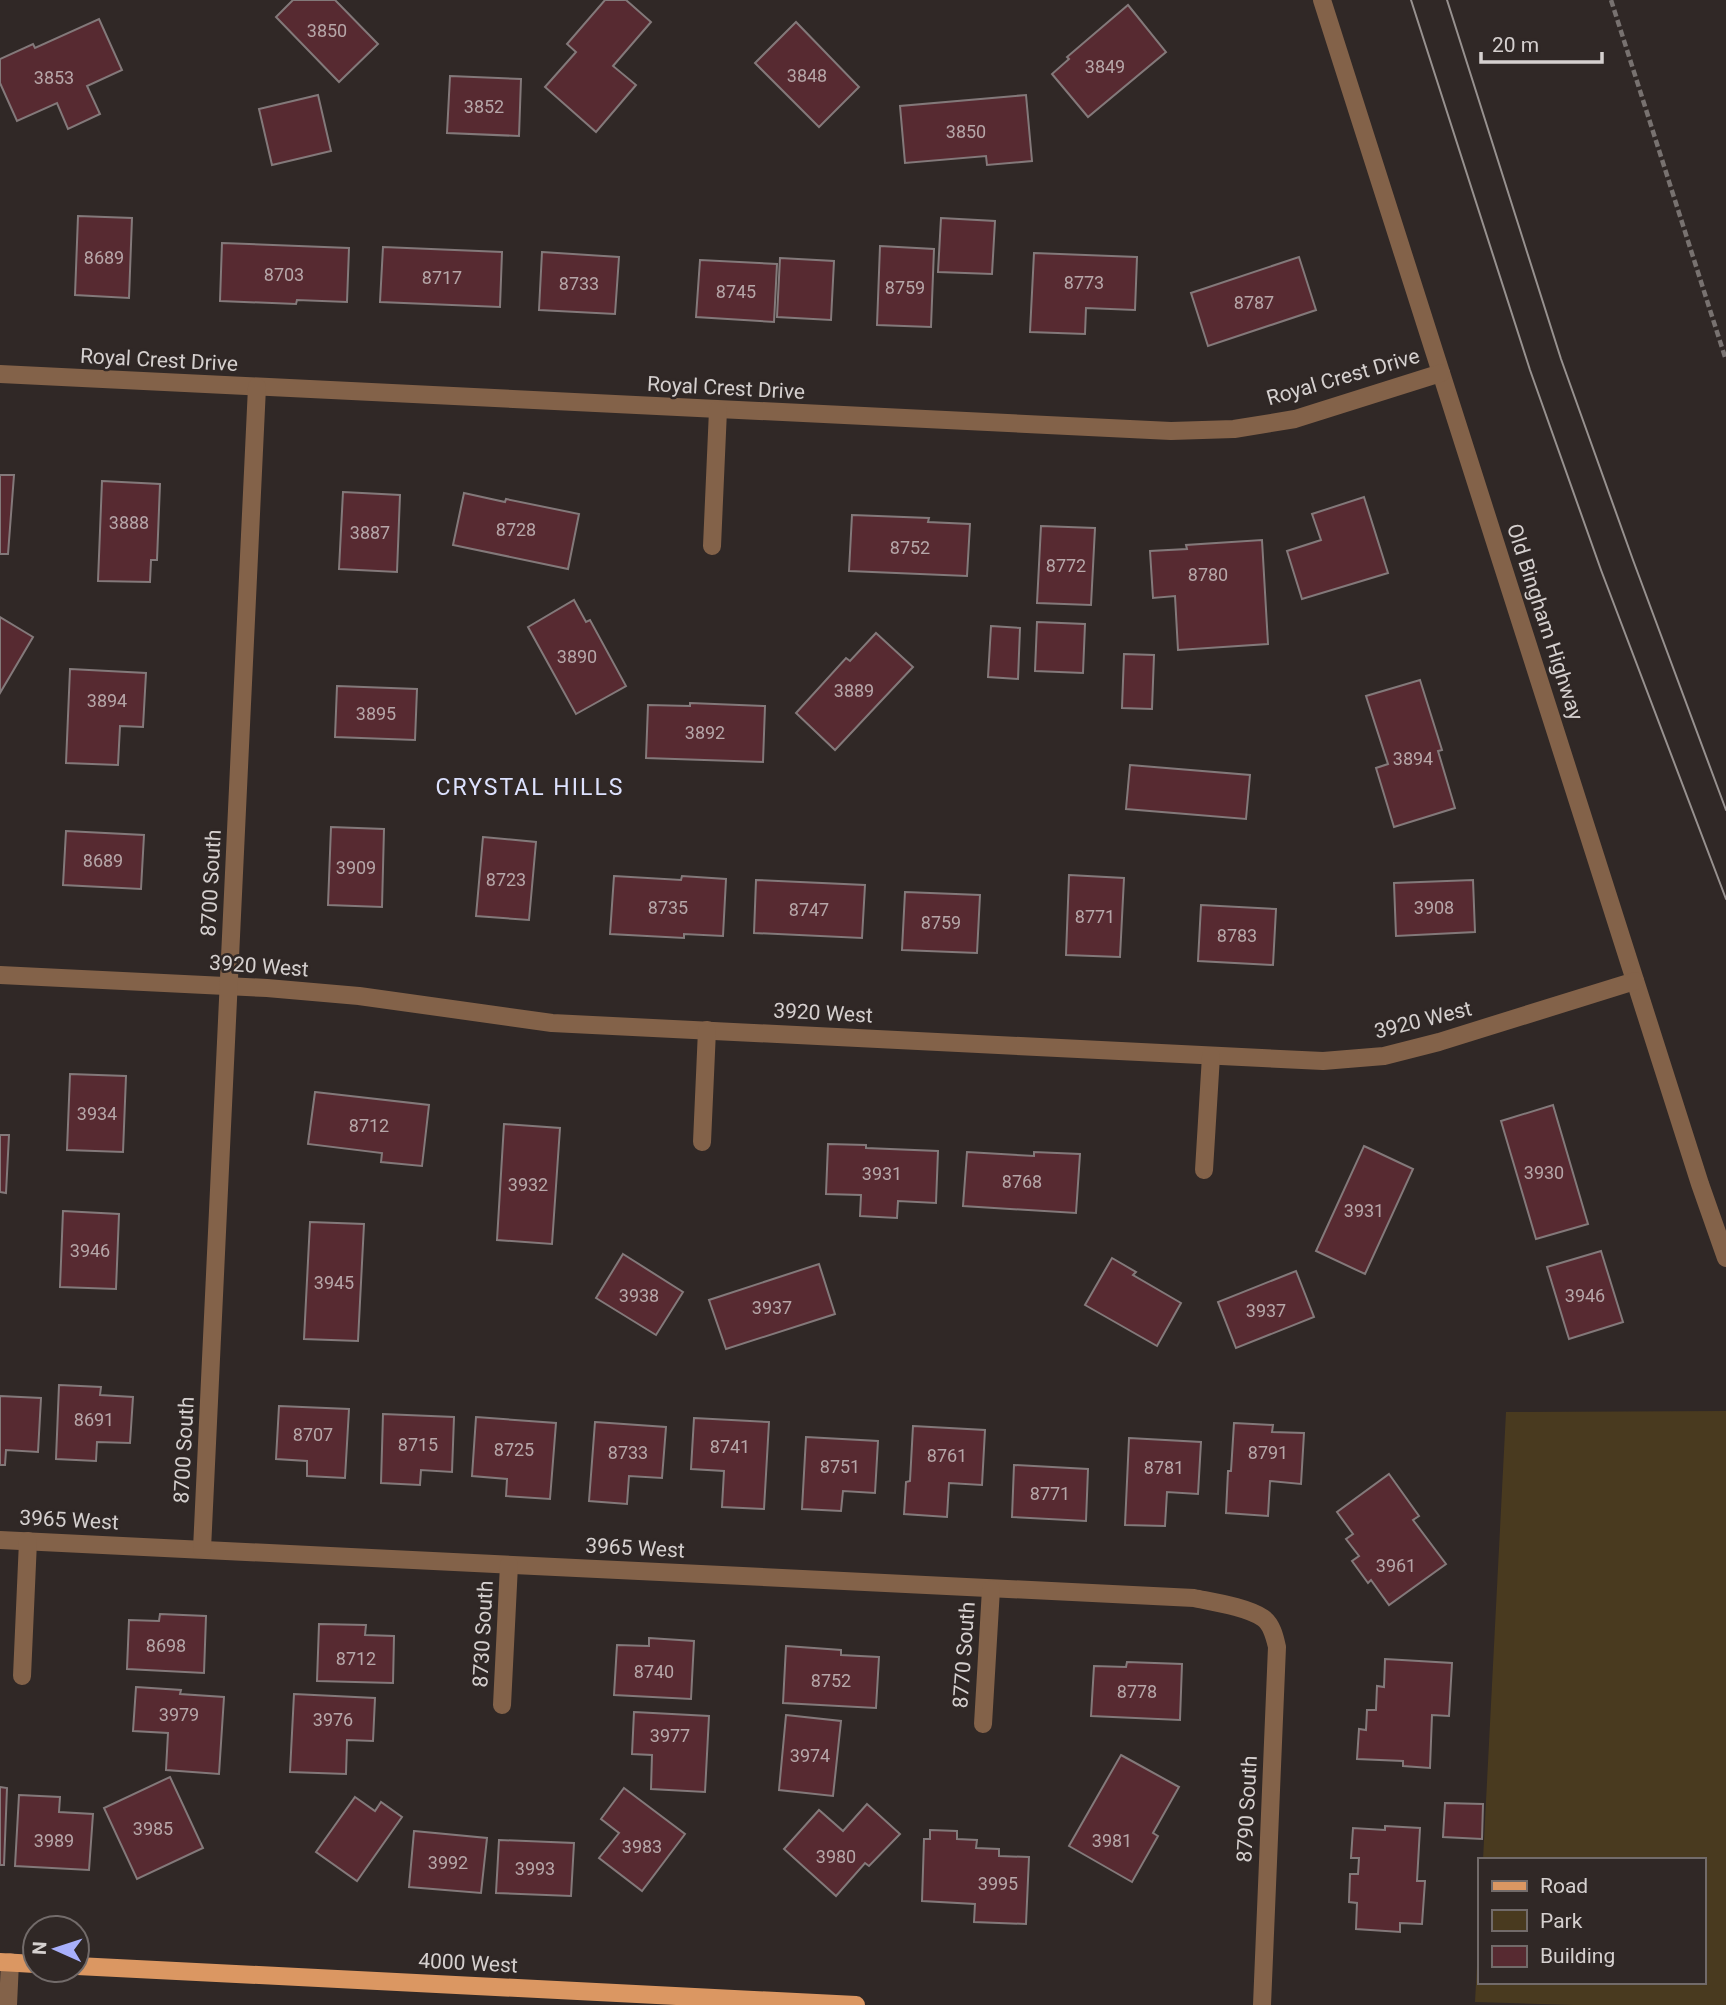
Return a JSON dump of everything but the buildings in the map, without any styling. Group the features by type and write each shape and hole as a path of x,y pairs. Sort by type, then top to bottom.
{"main road":[{"name":"4000 West","path":"91,1967 856,2005"}],"street":[{"name":"Old Bingham Highway","path":"1322,0 1700,1184 1726,1258"},
{"name":"Royal Crest Drive","path":"0,374 1171,431 1234,429 1295,419 1441,373"},
{"name":"8700 South","path":"202,1549 257,387"},
{"path":"712,546 718,410"},
{"name":"3920 West","path":"0,975 359,996 552,1023 1324,1061 1384,1056 1636,981"},
{"path":"702,1142 707,1030"},
{"path":"1204,1170 1211,1056"},
{"name":"3965 West","path":"0,1540 1194,1598 1231,1605 1265,1619"},
{"path":"22,1676 28,1541"},
{"name":"8730 South","path":"502,1705 509,1564"},
{"name":"8770 South","path":"983,1724 991,1589"},
{"name":"8790 South","path":"1262,2005 1277,1647 1273,1631 1265,1619"},
{"path":"5,1962 8,2005"}],"path":[{"path":"1611,0 1726,359"}],"green space":[{"path":"1726,1411 1726,2005 1475,2002 1478,1946 1478,1984 1705,1984 1705,1858 1483,1858 1506,1412"}],"tram line":[{"path":"1411,0 1530,370 1601,570 1726,899"},
{"path":"1447,0 1561,359 1726,810"}],"district":[{"name":"CRYSTAL HILLS","path":"530,787"}]}
